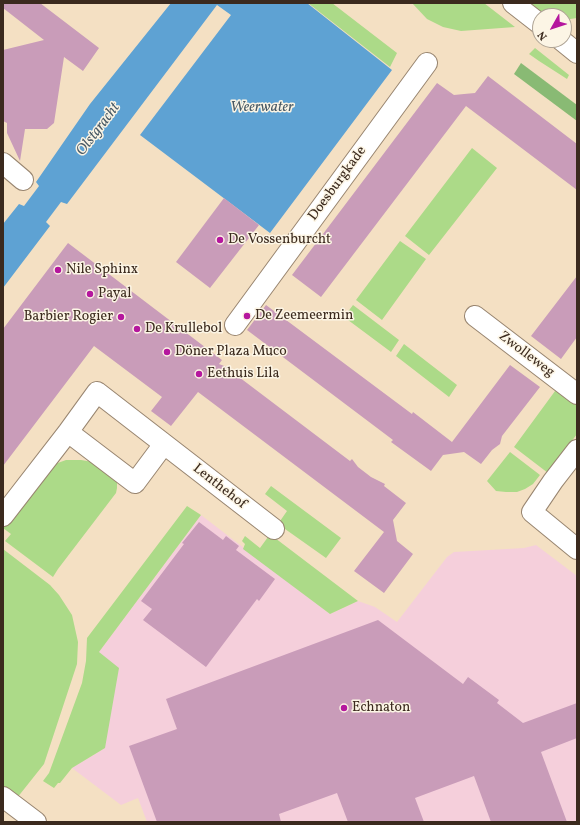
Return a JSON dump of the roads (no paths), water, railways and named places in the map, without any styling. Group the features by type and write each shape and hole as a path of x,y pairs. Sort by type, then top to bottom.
{"street":[{"path":"513,3 532,18"},
{"name":"Doesburgkade","path":"235,325 427,63"},
{"path":"3,163 23,180"},
{"name":"Zwolleweg","path":"475,316 577,394"},
{"name":"Lenthehof","path":"3,516 97,392 274,529"},
{"path":"68,432 135,483 164,444"},
{"path":"577,450 553,481 532,512 577,549"},
{"path":"3,797 36,822"}],"water":[{"name":"Weerwater","path":"171,3 307,3 392,70 270,233 140,135 231,15 217,5 67,204 61,202 46,222 50,226 3,288 3,224 19,204 24,206 39,186 36,182 90,104"}],"place":[{"name":"De Vossenburcht","path":"220,240"},
{"name":"Nile Sphinx","path":"58,270"},
{"name":"Payal","path":"90,294"},
{"name":"De Zeemeermin","path":"247,316"},
{"name":"Barbier Rogier","path":"121,317"},
{"name":"De Krullebol","path":"137,329"},
{"name":"Döner Plaza Muco","path":"167,352"},
{"name":"Eethuis Lila","path":"199,374"},
{"name":"Echnaton","path":"344,708"}],"water label":[{"name":"Olstgracht","path":"99,130"}]}
